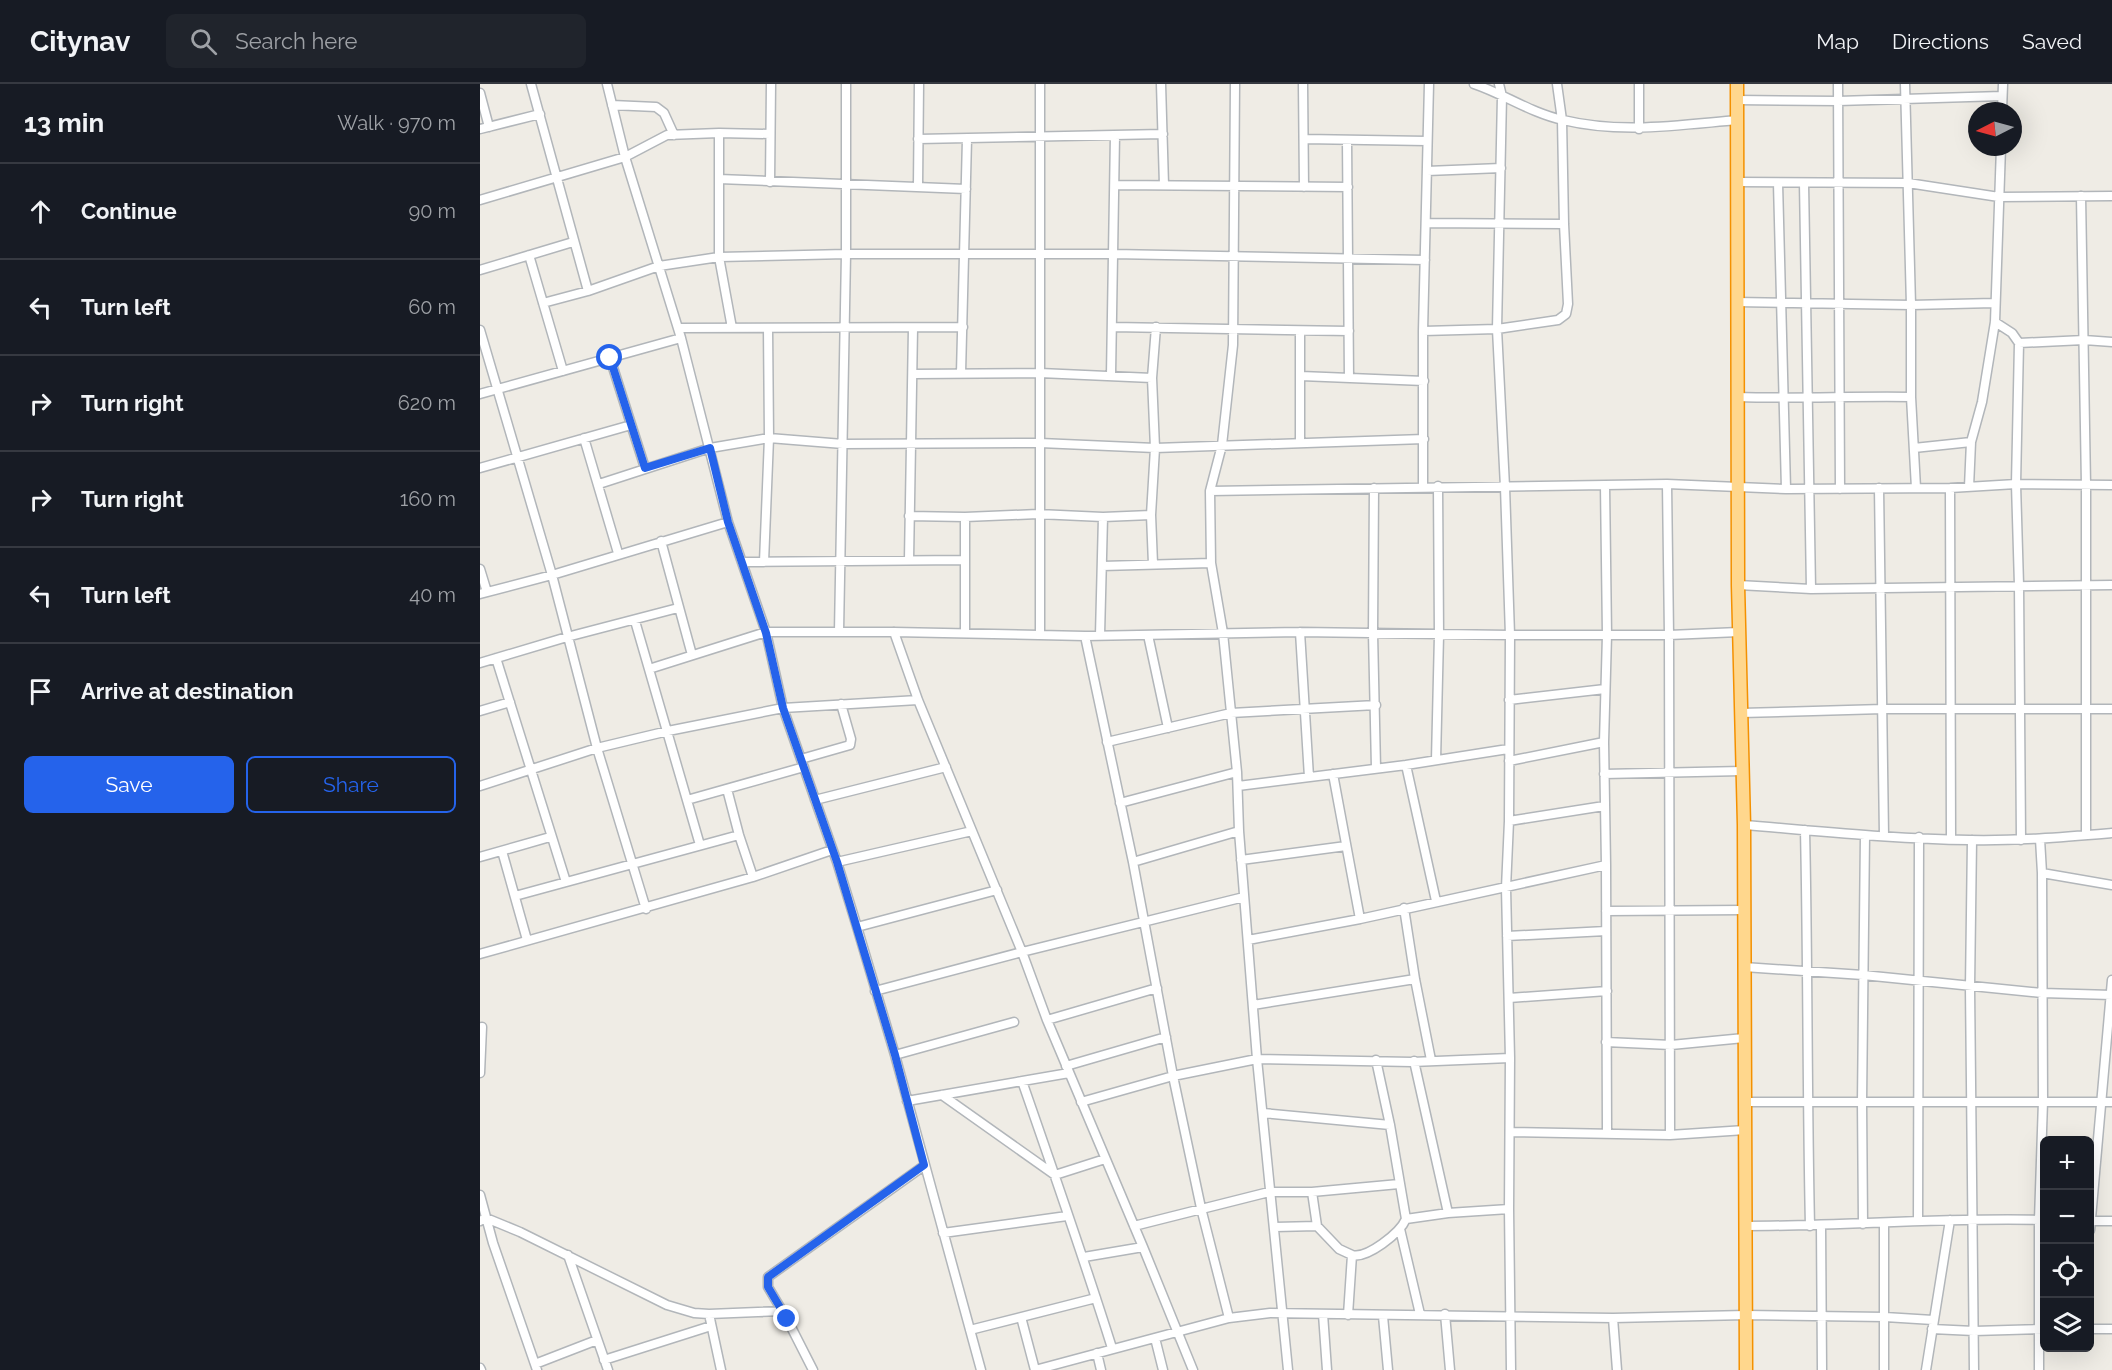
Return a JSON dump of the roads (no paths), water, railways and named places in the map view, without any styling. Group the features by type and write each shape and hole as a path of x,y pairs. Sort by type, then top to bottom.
{"highway":[{"path":"1737,84 1737,486 1744,825 1746,1370"}],"street":[{"path":"531,84 588,291"},
{"path":"607,84 625,157 681,338 728,522 766,633 783,708 837,862 857,927 895,1055 981,1370"},
{"path":"770,182 771,84"},
{"path":"839,632 846,328 846,84"},
{"path":"918,186 920,84"},
{"path":"1040,84 1038,514 1040,634"},
{"path":"1161,84 1164,185"},
{"path":"1235,84 1233,345 1222,445 1210,490 1211,563 1223,633 1237,772 1241,860 1257,1059 1288,1370"},
{"path":"1303,84 1304,187"},
{"path":"1423,486 1423,332 1429,84"},
{"path":"1474,84 1491,90 1512,102 1562,120 1604,128 1639,129 1737,120"},
{"path":"1499,84 1502,96 1497,329 1510,635 1509,821 1506,888 1510,1058 1511,1370"},
{"path":"1423,332 1497,329 1558,320 1566,314 1568,304 1562,120 1557,84"},
{"path":"1639,84 1639,129"},
{"path":"1838,84 1840,489"},
{"path":"1905,84 1911,398 1916,488"},
{"path":"2002,102 2003,84"},
{"path":"480,93 484,128 540,114"},
{"path":"1737,100 1838,101 2002,96"},
{"path":"612,105 656,107 664,113 674,135"},
{"path":"480,200 625,157 660,138 674,135 719,133 770,134"},
{"path":"719,133 719,257 732,328"},
{"path":"1111,375 1115,135"},
{"path":"918,139 1163,135"},
{"path":"961,373 967,139"},
{"path":"1304,139 1427,141"},
{"path":"1347,140 1349,378"},
{"path":"1969,486 1971,442 1982,402 1995,322 2001,156"},
{"path":"1427,171 1501,168"},
{"path":"719,179 966,189"},
{"path":"1738,182 1908,183 1999,197 2112,196"},
{"path":"1778,183 1786,489"},
{"path":"1804,183 1811,589"},
{"path":"1115,185 1348,187"},
{"path":"2081,196 2086,485 2086,835"},
{"path":"1426,223 1564,224"},
{"path":"480,270 573,242"},
{"path":"543,303 588,291 659,266 719,257 846,254 1113,254 1425,260"},
{"path":"529,255 563,371"},
{"path":"1736,302 1911,305 1994,303"},
{"path":"1995,322 2012,333 2019,343 2016,484 2021,840"},
{"path":"678,328 963,327"},
{"path":"1112,327 1349,331"},
{"path":"1152,564 1151,514 1155,448 1152,378 1156,327"},
{"path":"764,562 769,438 768,328"},
{"path":"909,560 913,328"},
{"path":"480,330 552,575 597,748 646,909"},
{"path":"1300,331 1300,443"},
{"path":"480,394 681,338"},
{"path":"2019,343 2084,340 2112,342"},
{"path":"610,358 645,468"},
{"path":"913,374 1040,373 1152,378"},
{"path":"1301,376 1424,381"},
{"path":"1737,397 1911,398"},
{"path":"480,468 631,425"},
{"path":"584,438 618,554"},
{"path":"599,484 710,448 769,438 843,444 1040,443 1155,448 1424,439"},
{"path":"1914,448 1971,442"},
{"path":"1210,490 1667,484 1786,489 1950,488 2016,484 2112,485"},
{"path":"1667,484 1670,1135"},
{"path":"1605,485 1606,1133"},
{"path":"1436,760 1439,634 1438,486"},
{"path":"1374,488 1373,633 1376,768"},
{"path":"1879,488 1884,836"},
{"path":"1950,488 1951,840"},
{"path":"909,516 964,517 1038,514 1103,517 1151,514"},
{"path":"964,517 965,633"},
{"path":"1100,635 1103,517"},
{"path":"480,568 483,593 552,575 728,522"},
{"path":"661,541 692,655"},
{"path":"743,562 964,560"},
{"path":"1102,566 1211,563"},
{"path":"1738,585 1811,589 2112,585"},
{"path":"480,663 678,608"},
{"path":"635,621 700,845"},
{"path":"649,669 766,633 894,632 1085,636 1300,632 1669,635 1739,632"},
{"path":"894,632 918,700 1022,952 1067,1070 1193,1370"},
{"path":"1300,632 1309,777"},
{"path":"1148,635 1168,728"},
{"path":"1085,636 1133,862 1173,1076 1201,1208 1229,1318"},
{"path":"496,658 532,770 550,837 566,882"},
{"path":"1509,700 1605,689"},
{"path":"480,786 597,748 783,708 918,700"},
{"path":"480,711 510,702"},
{"path":"687,800 727,789 850,745 851,739 841,704"},
{"path":"1107,742 1231,713 1376,705"},
{"path":"1741,713 1882,708 2112,709"},
{"path":"1509,761 1604,742"},
{"path":"1238,786 1406,765 1508,749"},
{"path":"1406,765 1436,901"},
{"path":"815,800 946,767"},
{"path":"1604,774 1742,771"},
{"path":"1120,803 1237,772"},
{"path":"1333,774 1360,919"},
{"path":"727,789 753,877"},
{"path":"1509,821 1604,806"},
{"path":"1744,825 1951,840 2021,840 2112,833"},
{"path":"1804,830 1808,972 1807,1102 1810,1226"},
{"path":"837,862 972,831"},
{"path":"1133,862 1239,831"},
{"path":"515,896 739,835"},
{"path":"1863,1224 1865,835"},
{"path":"480,857 550,837"},
{"path":"1918,1221 1919,837"},
{"path":"2040,839 2042,1190"},
{"path":"1972,840 1970,987 1974,1370"},
{"path":"1241,860 1346,846"},
{"path":"480,954 646,909 753,877 832,850"},
{"path":"502,851 527,940"},
{"path":"1248,940 1360,919 1606,865"},
{"path":"2042,873 2112,885"},
{"path":"857,927 997,890"},
{"path":"875,991 1244,897"},
{"path":"1404,908 1431,1060"},
{"path":"1606,911 1744,910"},
{"path":"1507,936 1606,931"},
{"path":"1744,967 1863,975 2042,993 2111,995"},
{"path":"1253,1005 1415,979"},
{"path":"2093,1190 2112,980"},
{"path":"1047,1020 1157,988"},
{"path":"1509,998 1607,991"},
{"path":"895,1055 1014,1022"},
{"path":"480,1073 481,1026"},
{"path":"907,1101 1022,1081 1067,1070 1166,1037"},
{"path":"1606,1042 1671,1045 1744,1038"},
{"path":"1081,1102 1173,1076 1257,1059 1413,1061 1510,1058"},
{"path":"1312,1192 1317,1226 1340,1249 1352,1255 1364,1255 1400,1229 1406,1219 1376,1060"},
{"path":"1413,1061 1448,1213"},
{"path":"1022,1081 1067,1216 1084,1257 1112,1348"},
{"path":"942,1095 1055,1175"},
{"path":"1745,1102 2112,1102"},
{"path":"1263,1113 1390,1125"},
{"path":"1510,1132 1670,1135 1745,1130"},
{"path":"1055,1175 1105,1159"},
{"path":"813,1370 768,1287 768,1277 924,1165"},
{"path":"1134,1226 1269,1192 1312,1192 1399,1184"},
{"path":"480,1195 483,1220 536,1367 597,1340"},
{"path":"1406,1219 1448,1213 1509,1209"},
{"path":"943,1233 1067,1216"},
{"path":"483,1220 520,1232 667,1305 709,1314 783,1311"},
{"path":"1746,1226 1810,1226 1950,1220 2040,1220"},
{"path":"1926,1370 1950,1220"},
{"path":"2094,1221 2112,1221"},
{"path":"1884,1223 1884,1370"},
{"path":"1821,1225 1822,1370"},
{"path":"1275,1227 1317,1226"},
{"path":"1400,1229 1420,1314"},
{"path":"2042,1244 2042,1298"},
{"path":"1084,1257 1143,1247"},
{"path":"568,1255 608,1370"},
{"path":"1348,1315 1352,1255"},
{"path":"970,1330 1096,1298"},
{"path":"1021,1317 1035,1370 1229,1318 1283,1313 1613,1318 1746,1315 1885,1317 1974,1331 2040,1329"},
{"path":"709,1314 721,1370"},
{"path":"1323,1314 1327,1370"},
{"path":"1445,1314 1450,1370"},
{"path":"1383,1316 1388,1370"},
{"path":"1613,1318 1617,1370"},
{"path":"604,1360 711,1326"},
{"path":"2094,1329 2112,1329"},
{"path":"1155,1338 1162,1370"},
{"path":"2039,1370 2040,1352"},
{"path":"1097,1353 1101,1370"}]}
